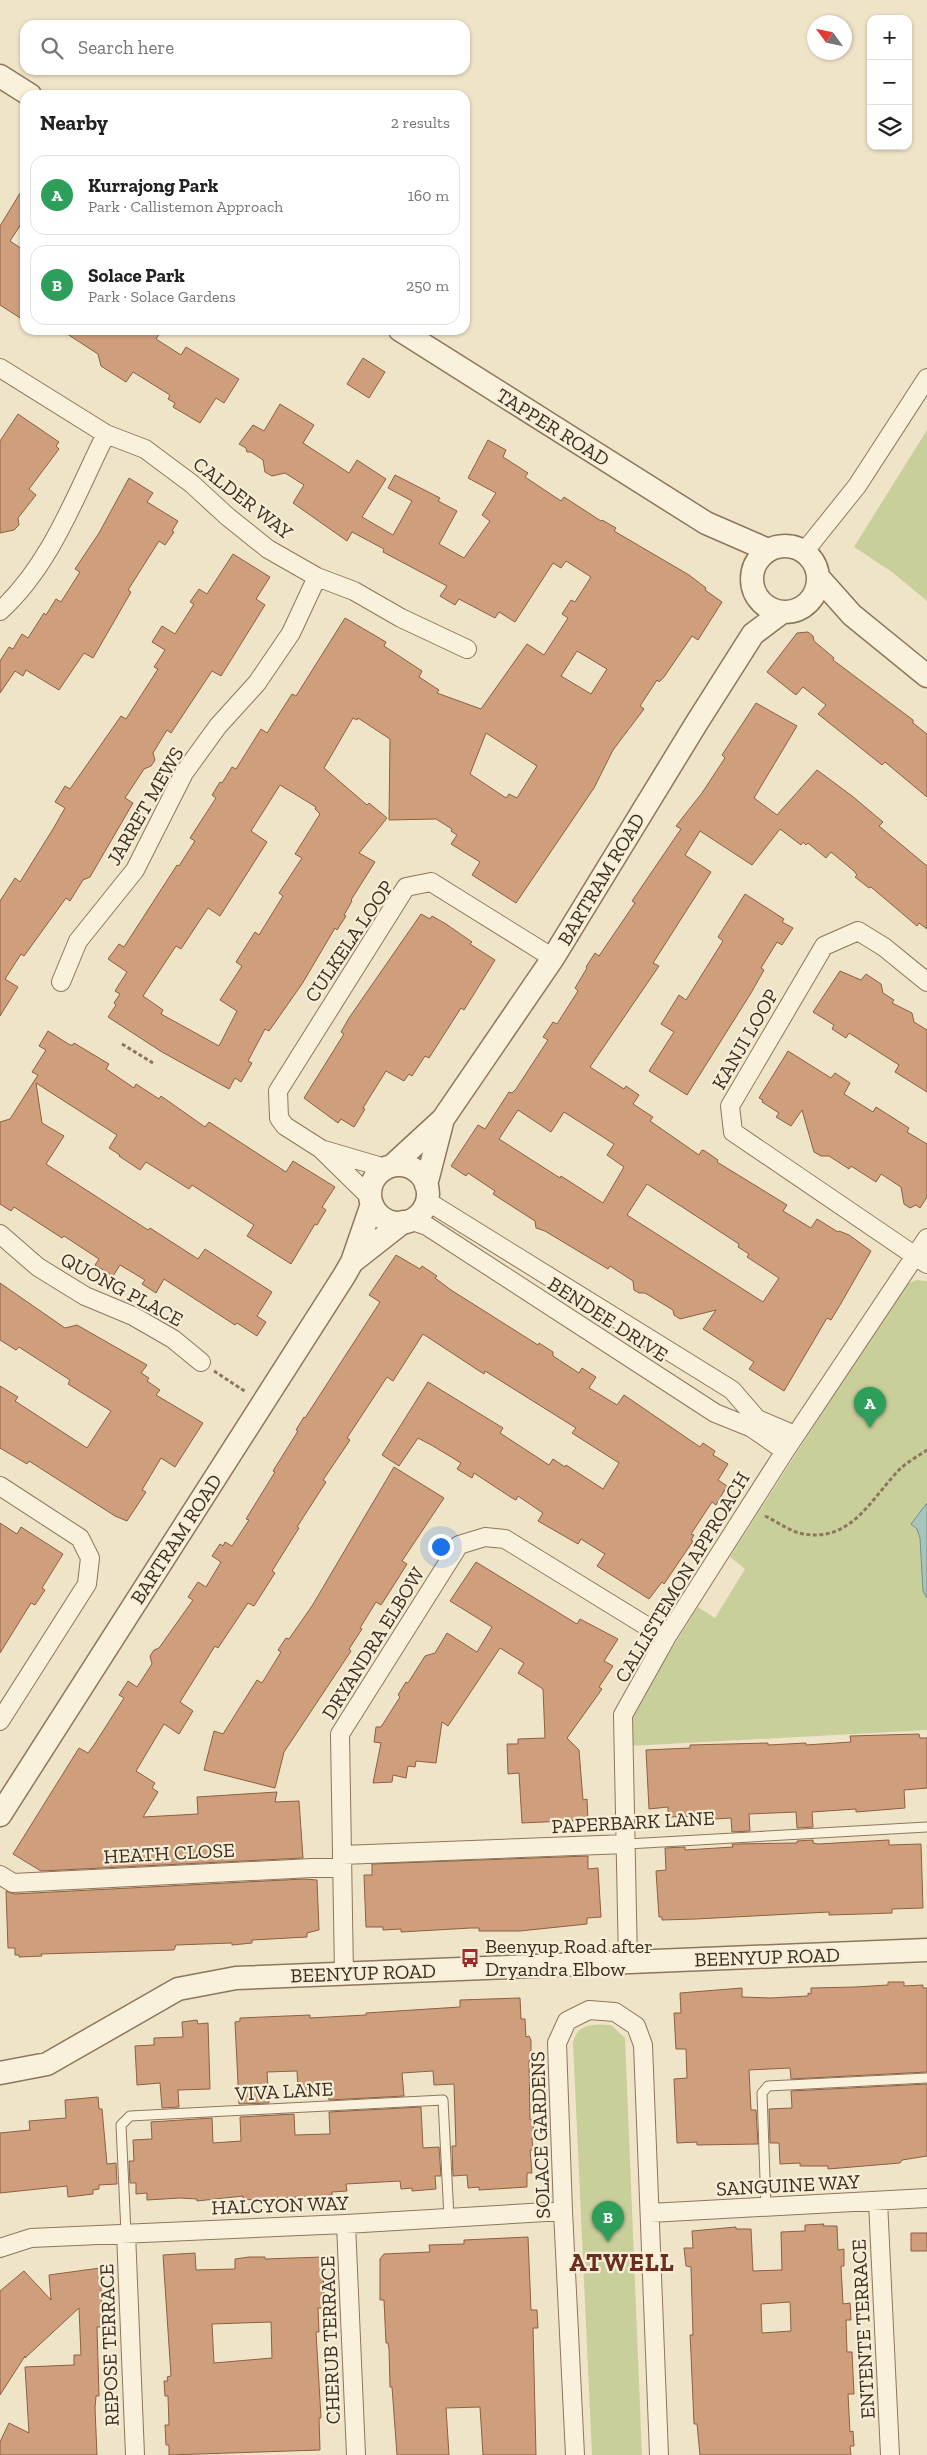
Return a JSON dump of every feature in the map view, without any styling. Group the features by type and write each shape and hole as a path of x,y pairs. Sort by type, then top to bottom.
{"street":[{"path":"0,76 22,90"},
{"name":"TAPPER ROAD","path":"408,335 706,524 768,550"},
{"name":"CALDER WAY","path":"0,368 106,434 145,449 192,484 228,517 268,549 317,577 354,591 401,618 467,649"},
{"path":"804,552 857,486 927,378"},
{"path":"0,611 16,597 48,550 106,434"},
{"name":"TAPPER ROAD","path":"706,524 753,568"},
{"path":"787,546 804,552 812,559 815,589 803,607 792,612 781,613 770,610 760,602 753,592 751,580 753,568 759,558 768,550 787,546"},
{"name":"JARRET MEWS","path":"61,982 78,941 136,870 184,774 218,726 257,683 291,633 317,577"},
{"path":"815,589 842,605 927,676"},
{"name":"BARTRAM ROAD","path":"389,1167 442,1119 553,958 753,634 760,602"},
{"name":"BARTRAM ROAD","path":"753,634 781,613"},
{"name":"CULKELA LOOP","path":"371,1200 321,1149 285,1126 279,1118 278,1090 406,887 430,882 553,958"},
{"name":"KANJI LOOP","path":"921,1260 733,1132 730,1106 824,946 858,931 884,947 927,982"},
{"name":"BARTRAM ROAD","path":"427,1193 442,1119"},
{"name":"CULKELA LOOP","path":"321,1149 389,1167"},
{"path":"409,1166 417,1171 427,1193 423,1209 406,1221 384,1219 371,1200 371,1184 379,1172 389,1167 409,1166"},
{"name":"BENDEE DRIVE","path":"427,1193 732,1390 756,1419 795,1435"},
{"name":"BARTRAM ROAD","path":"0,1815 352,1262 371,1200"},
{"name":"BARTRAM ROAD","path":"352,1262 406,1221"},
{"name":"BENDEE DRIVE","path":"406,1221 427,1226 715,1413 752,1428 784,1451"},
{"name":"QUONG PLACE","path":"0,1234 38,1267 85,1296 133,1316 174,1339 201,1362"},
{"path":"921,1260 927,1238"},
{"name":"CALLISTEMON APPROACH","path":"628,1963 623,1715 666,1638 784,1451 921,1260"},
{"path":"0,1486 80,1538 90,1558 87,1584 0,1721"},
{"name":"DRYANDRA ELBOW","path":"344,1974 340,1734 459,1545 485,1538 505,1539 666,1638"},
{"name":"PAPERBARK LANE","path":"342,1862 627,1844"},
{"name":"HEATH CLOSE","path":"0,1875 13,1883 302,1868 342,1862"},
{"name":"BEENYUP ROAD","path":"0,2073 47,2064 178,1989 236,1978 927,1950"},
{"name":"SOLACE GARDENS","path":"575,2455 557,2043 567,2021 589,2010 615,2012 636,2026 643,2045 660,2455"},
{"name":"SANGUINE WAY","path":"650,2212 927,2198"},
{"name":"ENTENTE TERRACE","path":"878,2201 890,2455"},
{"name":"HALCYON WAY","path":"0,2248 31,2238 346,2224 563,2211"},
{"name":"CHERUB TERRACE","path":"346,2224 356,2455"},
{"name":"REPOSE TERRACE","path":"126,2233 136,2455"}],"lane":[{"name":"PAPERBARK LANE","path":"627,1844 927,1827"},
{"path":"766,2207 762,2093 768,2086 927,2078"},
{"name":"VIVA LANE","path":"126,2233 121,2125 130,2116 443,2100 449,2218"}],"path":[{"path":"122,1044 153,1063"},
{"path":"201,1362 263,1402"},
{"path":"766,1509 763,1515 798,1533 824,1535 849,1525 859,1518 900,1468 927,1450"}],"green space":[{"path":"927,430 927,601 892,572 854,547"},
{"path":"916,1280 927,1281 927,1730 630,1746 631,1721 637,1704 698,1607 715,1618 745,1569 730,1557 895,1299 905,1285"},
{"path":"593,2025 611,2025 625,2038 642,2455 592,2455 573,2043 575,2036 582,2028"}],"water":[{"path":"927,1503 927,1598 923,1591 920,1538 917,1529 911,1524"}],"building":[{"path":"20,193 20,226 10,241 20,248 20,318 0,305 0,226"},
{"path":"69,335 159,335 156,339 181,355 186,347 239,379 224,403 216,398 200,423 173,407 175,403 168,399 170,395 133,372 126,382 101,366 98,354"},
{"path":"363,358 385,372 369,398 347,384"},
{"path":"280,404 314,425 303,443 349,473 357,460 386,479 362,517 393,535 412,501 388,488 395,475 440,498 438,501 457,511 439,544 464,558 490,521 482,515 496,493 468,478 488,440 506,450 503,457 528,473 525,477 561,501 564,497 601,521 616,528 614,531 689,575 722,602 698,640 692,636 664,677 659,682 657,680 640,706 644,709 613,750 594,788 516,903 472,875 480,862 451,844 457,835 451,831 452,829 436,819 389,820 390,739 358,718 357,720 353,718 324,768 367,805 369,803 387,818 359,853 375,862 351,900 344,915 346,916 337,930 335,928 302,984 269,1031 265,1029 248,1061 252,1063 241,1082 235,1078 229,1089 162,1052 108,1017 116,1005 114,1003 120,994 115,991 127,972 108,959 119,944 124,947 177,865 179,866 195,841 190,838 216,798 212,795 220,782 222,783 232,767 236,769 261,729 267,733 292,694 296,696 345,618 386,642 384,646 422,671 419,677 439,690 437,693 481,709 527,644 544,655 568,618 562,614 571,600 575,602 591,577 566,561 561,568 553,563 515,622 499,612 495,618 459,599 455,605 440,596 447,586 383,552 384,549 352,532 347,541 293,503 304,485 285,473 272,476 265,472 263,460 251,452 247,452 246,448 239,444 253,425 264,431","holes":["577,651 607,669 591,694 561,676","486,733 537,766 517,798 509,794 506,798 470,774","280,785 316,807 315,809 320,814 295,854 302,858 279,893 283,896 259,935 255,932 236,962 242,966 220,1000 237,1011 219,1046 161,1014 163,1010 143,996 176,946 181,949 208,908 220,916 267,842 251,831"]},
{"path":"18,414 59,442 56,446 59,449 29,489 36,495 18,518 19,525 14,530 0,533 0,441"},
{"path":"129,478 153,493 147,502 178,521 172,531 174,532 165,545 159,541 128,590 131,592 93,658 84,653 59,690 26,670 23,676 15,671 0,693 0,661 9,647 13,649 22,634 28,638 44,613 46,615 56,599 61,602 80,572 75,569 99,533"},
{"path":"233,554 270,577 256,599 265,605 221,676 212,671 171,733 167,730 153,753 155,760 151,766 144,769 125,798 133,803 90,877 83,880 70,901 66,898 24,956 21,954 5,979 18,987 0,1016 0,901 15,878 20,882 65,808 55,802 65,786 70,789 121,716 126,719 158,669 154,667 165,650 152,642 162,626 175,634 194,604 190,602 199,589 207,594"},
{"path":"808,632 813,636 814,641 834,658 833,660 913,720 913,723 927,734 927,797 885,762 882,765 818,714 826,705 803,687 796,695 767,672 797,633"},
{"path":"756,703 797,726 754,798 777,815 817,770 883,822 879,826 927,866 927,929 919,923 917,926 871,887 869,888 855,877 857,875 854,871 831,852 826,858 808,843 806,845 803,842 801,845 780,829 752,865 700,831 685,855 711,872 653,963 659,966 590,1067 624,1089 626,1086 639,1095 633,1104 653,1117 650,1121 699,1155 702,1150 705,1151 718,1160 717,1162 787,1205 783,1211 811,1228 817,1219 838,1232 849,1235 871,1251 831,1320 827,1318 784,1391 749,1369 754,1362 703,1329 716,1310 680,1319 674,1315 673,1310 645,1293 639,1293 634,1290 633,1281 610,1266 608,1269 545,1231 536,1228 535,1221 493,1194 495,1191 468,1173 466,1176 451,1166 478,1125 485,1129 509,1092 512,1093 516,1089 548,1040 543,1037 553,1022 557,1024 578,991 575,988 586,967 595,953 599,956 635,903 632,901 681,829 676,826 702,793 725,758 722,755","holes":["518,1110 551,1132 564,1112 614,1144 607,1155 624,1167 603,1203 499,1139","647,1184 739,1244 738,1247 749,1254 747,1257 779,1278 763,1302 627,1215"]},
{"path":"745,894 784,919 782,922 793,928 782,945 777,942 761,968 764,970 751,993 687,1095 649,1071 674,1032 661,1024 679,995 686,1000 723,941 718,937"},
{"path":"421,914 430,919 432,916 446,924 472,942 470,944 495,960 464,1010 461,1008 429,1058 425,1056 412,1076 409,1074 404,1081 386,1071 363,1108 365,1109 354,1127 341,1119 338,1123 304,1098 344,1034 341,1032 349,1018"},
{"path":"840,971 861,980 866,974 881,984 883,993 894,1000 892,1003 912,1013 914,1022 927,1030 927,1092 895,1072 899,1065 849,1033 846,1038 832,1029 834,1025 813,1012"},
{"path":"48,1031 70,1045 74,1043 109,1064 106,1069 134,1088 136,1084 159,1099 161,1096 205,1127 209,1122 286,1172 293,1161 335,1187 322,1207 326,1210 317,1225 315,1224 291,1264 247,1236 254,1225 192,1185 189,1189 146,1162 140,1170 119,1156 109,1148 117,1135 36,1083 42,1123 64,1136 46,1164 148,1230 150,1228 198,1259 205,1249 272,1292 257,1316 266,1322 257,1336 237,1323 235,1325 164,1279 156,1293 142,1284 145,1280 120,1265 113,1276 95,1265 99,1259 64,1236 62,1238 14,1207 11,1211 0,1204 0,1122 10,1119 38,1075 32,1072 46,1050 39,1046"},
{"path":"788,1051 831,1078 835,1073 850,1083 844,1094 873,1112 876,1107 909,1128 907,1132 927,1144 927,1197 920,1208 916,1205 910,1208 904,1204 901,1187 881,1174 876,1182 851,1166 849,1169 829,1156 821,1156 814,1152 802,1110 791,1126 776,1117 779,1113 762,1102 763,1100 759,1098"},
{"path":"396,1255 420,1269 422,1266 437,1276 435,1278 451,1290 538,1345 539,1343 553,1352 553,1356 579,1373 582,1368 596,1377 589,1388 617,1405 624,1395 700,1447 703,1443 715,1451 713,1455 728,1464 718,1480 727,1486 716,1505 712,1502 691,1534 694,1535 691,1540 693,1541 664,1584 662,1582 649,1599 597,1566 605,1554 581,1539 578,1544 538,1521 543,1513 518,1496 516,1500 512,1498 474,1473 472,1478 457,1469 461,1463 433,1446 418,1438 399,1466 382,1455 428,1382 503,1428 500,1433 549,1465 553,1459 565,1467 566,1465 603,1489 619,1463 572,1433 576,1428 485,1371 484,1374 423,1334 393,1381 387,1377 347,1438 350,1440 323,1480 326,1482 297,1527 299,1528 272,1571 275,1573 254,1606 248,1603 218,1648 215,1646 180,1702 193,1711 179,1734 164,1724 136,1771 155,1783 152,1788 158,1792 143,1817 198,1814 197,1797 277,1792 275,1802 299,1801 303,1858 41,1871 13,1854 79,1748 88,1753 94,1745 124,1698 119,1695 128,1681 137,1687 152,1664 150,1656 154,1650 159,1648 193,1600 188,1597 198,1582 206,1587 221,1562 212,1556 220,1544 223,1546 225,1542 232,1546 249,1520 246,1519 275,1472 273,1471 298,1431 296,1430 380,1302 369,1295"},
{"path":"0,1283 65,1328 77,1325 147,1365 141,1373 149,1378 147,1381 160,1390 156,1395 203,1423 175,1467 161,1458 142,1490 146,1492 127,1521 115,1516 29,1461 27,1464 0,1448 0,1386 18,1397 15,1401 87,1448 111,1411 68,1384 70,1380 19,1347 16,1350 0,1340"},
{"path":"394,1467 444,1498 402,1561 407,1564 392,1588 381,1605 376,1602 349,1649 351,1651 284,1752 275,1788 204,1770 214,1731 223,1734 257,1680 262,1683 281,1652 278,1650 286,1638 289,1639 312,1606"},
{"path":"0,1523 17,1534 21,1527 63,1554 42,1588 45,1590 35,1605 31,1603 0,1653"},
{"path":"476,1562 577,1624 580,1619 618,1639 604,1661 613,1666 599,1687 602,1689 567,1738 579,1750 583,1800 587,1799 588,1820 522,1823 519,1773 508,1774 507,1744 518,1744 518,1739 545,1738 543,1689 518,1673 524,1663 500,1648 448,1726 442,1722 436,1763 416,1761 415,1767 408,1766 406,1778 393,1775 392,1782 373,1783 381,1743 374,1742 376,1727 381,1727 400,1697 398,1695 406,1682 408,1683 425,1656 435,1653 447,1633 477,1652 492,1627 450,1601"},
{"path":"919,1734 920,1738 927,1738 927,1788 904,1790 905,1808 856,1812 856,1809 812,1812 813,1827 797,1828 796,1812 749,1814 750,1831 732,1832 731,1818 698,1820 698,1816 668,1817 668,1807 649,1809 646,1750 690,1748 690,1745 806,1743 806,1745 851,1742 850,1736"},
{"path":"813,1840 813,1843 818,1844 889,1840 889,1845 921,1844 923,1908 892,1909 892,1913 863,1914 829,1915 829,1912 662,1920 662,1917 659,1917 656,1871 666,1870 665,1848 685,1847 685,1850 733,1847 732,1844 797,1843 797,1841"},
{"path":"588,1856 588,1869 598,1868 601,1917 587,1918 587,1924 520,1931 479,1931 479,1928 471,1928 401,1932 401,1929 383,1930 383,1927 366,1927 364,1875 372,1875 372,1864"},
{"path":"304,1879 317,1880 319,1930 307,1933 307,1937 252,1940 252,1943 232,1945 232,1943 176,1945 174,1950 41,1954 42,1956 19,1957 19,1955 15,1955 15,1948 8,1948 6,1891 14,1894"},
{"path":"888,1982 904,1982 904,1986 923,1985 923,1988 927,1988 927,2072 791,2079 790,2068 749,2070 751,2110 756,2110 758,2144 697,2145 697,2142 677,2143 674,2079 687,2078 686,2049 676,2049 674,2013 681,2013 680,1993 742,1988 742,1997 808,1996 808,1993 811,1994 811,1988 888,1985"},
{"path":"520,1998 521,2019 525,2019 526,2037 529,2036 531,2040 529,2062 530,2120 533,2119 534,2138 532,2138 533,2150 530,2150 532,2173 527,2173 527,2187 479,2190 479,2187 468,2188 467,2175 453,2176 452,2146 456,2146 454,2084 434,2085 433,2071 402,2073 404,2096 329,2100 328,2090 326,2089 298,2090 297,2071 267,2072 269,2103 239,2104 235,2022 240,2021 240,2018 310,2015 310,2018 366,2015 366,2013 460,2007 460,2000"},
{"path":"197,2020 198,2024 208,2023 210,2089 178,2090 179,2107 162,2108 160,2083 137,2085 135,2046 154,2045 154,2038 183,2037 182,2022"},
{"path":"927,2084 927,2156 902,2160 900,2163 828,2169 828,2166 800,2166 800,2163 780,2164 779,2143 770,2143 769,2109 792,2108 791,2091"},
{"path":"98,2097 99,2109 102,2109 107,2164 116,2163 117,2184 99,2185 99,2189 93,2190 93,2194 68,2197 67,2186 0,2193 0,2133 30,2130 29,2121 66,2118 65,2100"},
{"path":"421,2107 423,2148 439,2147 441,2176 435,2176 436,2189 412,2191 412,2188 401,2189 400,2181 346,2184 347,2191 332,2192 332,2195 243,2200 243,2196 197,2201 197,2199 180,2198 147,2200 147,2193 136,2194 136,2183 130,2183 129,2161 134,2161 133,2140 152,2139 151,2122 212,2118 213,2143 241,2141 240,2117 294,2114 295,2135 330,2134 329,2112"},
{"path":"824,2224 823,2226 837,2226 838,2250 844,2249 844,2266 841,2266 843,2304 850,2303 851,2320 846,2320 847,2352 852,2352 854,2394 848,2394 850,2432 853,2431 854,2446 850,2446 851,2455 700,2455 697,2424 694,2424 690,2335 693,2335 691,2267 686,2266 684,2248 693,2248 692,2231 736,2227 736,2229 751,2229 753,2271 782,2270 781,2232 805,2231 805,2225","holes":["790,2302 791,2331 762,2333 761,2304"]},
{"path":"911,2233 927,2233 927,2251 911,2251"},
{"path":"528,2237 531,2310 537,2310 538,2328 533,2328 536,2455 483,2455 480,2407 446,2408 449,2455 397,2455 392,2387 390,2387 389,2349 388,2343 386,2343 384,2300 380,2300 380,2259 384,2254 430,2252 429,2245 464,2244 464,2240"},
{"path":"195,2253 196,2270 235,2269 235,2259 249,2257 265,2257 265,2259 322,2257 325,2308 318,2308 319,2332 316,2332 321,2418 319,2418 320,2450 169,2455 169,2445 166,2445 165,2425 169,2425 168,2396 165,2396 164,2381 168,2381 167,2377 171,2376 163,2255","holes":["271,2322 272,2358 214,2363 212,2324"]},
{"path":"100,2268 103,2327 97,2327 99,2396 96,2396 95,2408 97,2455 0,2455 0,2442 9,2423 29,2433 25,2367 74,2365 74,2355 81,2355 79,2308 25,2358 25,2356 0,2395 0,2291 24,2271 51,2300 49,2275"}],"place":[{"name":"Kurrajong Park","path":"870,1428"},
{"name":"Beenyup Road after Dryandra Elbow","path":"470,1958"},
{"name":"Solace Park","path":"608,2242"}],"district":[{"name":"ATWELL","path":"622,2262"}]}
